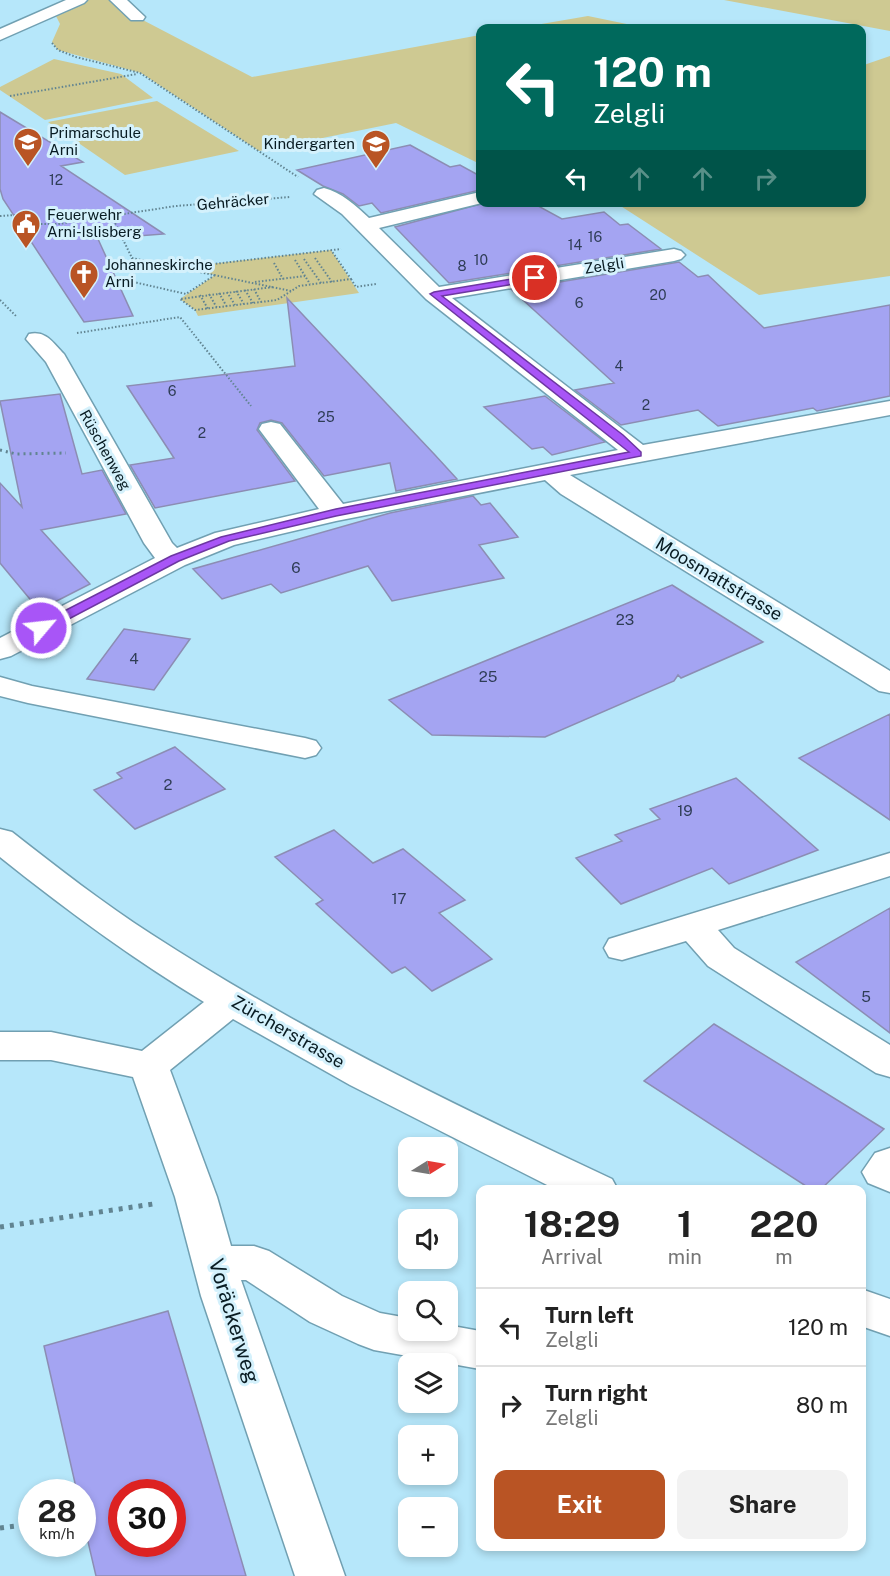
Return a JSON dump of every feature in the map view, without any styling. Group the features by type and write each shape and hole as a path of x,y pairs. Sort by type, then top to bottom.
{"street":[{"path":"0,35 79,0"},
{"path":"118,0 137,17"},
{"path":"324,195 349,210 434,294 620,437 637,454"},
{"path":"365,225 476,199"},
{"name":"Zelgli","path":"434,294 674,255"},
{"name":"Rüschenweg","path":"37,339 56,360 158,543 164,552 175,559"},
{"path":"0,650 175,559 225,539 336,513 637,454 890,408"},
{"path":"271,429 336,513"},
{"name":"Moosmattstrasse","path":"550,471 570,488 890,684"},
{"path":"0,686 28,694 305,748"},
{"name":"Zürcherstrasse","path":"0,840 45,877 231,1001 359,1073 587,1185"},
{"path":"622,948 890,864"},
{"path":"693,926 721,957 890,1063"},
{"path":"0,1046 51,1046 149,1066 231,1001"},
{"name":"Voräckerweg","path":"149,1066 195,1197 216,1263 223,1296 320,1576"},
{"path":"890,1164 883,1172 890,1176"},
{"path":"216,1263 254,1263 326,1309 374,1331 476,1349"},
{"path":"866,1308 890,1318"}],"path":[{"path":"44,14 57,16 60,24 52,42 58,50 76,57 141,73 324,195"},
{"path":"10,96 141,73"},
{"name":"Gehräcker","path":"0,216 22,215 31,219 32,224 44,224 112,217 176,206 324,195"},
{"path":"112,217 132,258 133,276 125,280 186,294"},
{"path":"184,267 383,244"},
{"path":"331,250 356,287 386,283"},
{"path":"132,258 291,291"},
{"path":"315,258 332,282"},
{"path":"304,259 321,283"},
{"path":"295,260 310,284"},
{"path":"274,263 283,279"},
{"path":"180,299 215,274"},
{"path":"252,282 305,276"},
{"path":"180,299 195,310 217,308 277,300 299,286 351,279"},
{"path":"180,299 273,287"},
{"path":"254,289 261,302"},
{"path":"245,290 253,303"},
{"path":"236,291 244,304"},
{"path":"227,292 235,305"},
{"path":"219,293 226,306"},
{"path":"209,294 217,308"},
{"path":"200,295 208,309"},
{"path":"0,300 37,339 180,317 271,429"},
{"path":"0,450 16,454 50,455 103,448"},
{"path":"0,1227 195,1197"},
{"path":"0,1528 18,1526"}],"shaded area":[{"path":"79,0 118,0 137,17 252,77 476,36 476,162 396,123 259,151 141,73 58,50 52,42 60,24 56,16 44,14"},
{"path":"724,0 890,0 890,31 866,27 866,24 853,24"},
{"path":"588,16 627,24 541,24"},
{"path":"890,56 890,276 759,295 622,207 866,207 866,64"},
{"path":"54,59 121,74 153,98 45,120 0,90 0,87"},
{"path":"157,101 239,151 125,175 48,122"},
{"path":"331,250 359,293 198,316 195,310 180,299 215,275 184,267"}],"building":[{"path":"0,112 83,162 61,166 164,234 98,239 133,316 84,322 3,199 0,189"},
{"path":"410,145 450,167 460,165 476,174 476,191 381,213 372,203 359,206 343,194 323,186 297,170"},
{"path":"476,205 540,207 562,219 604,212 620,225 628,224 661,249 449,283 395,227"},
{"path":"679,262 698,277 708,275 764,328 890,305 890,396 817,411 813,408 718,426 698,410 621,425 575,390 614,383 512,290"},
{"path":"287,298 457,479 396,491 390,463 324,476 282,423 271,420 260,423 257,430 295,481 155,508 130,465 174,458 127,386 295,366"},
{"path":"60,394 82,474 102,470 126,514 41,530 90,584 39,610 0,563 0,483 22,507 0,401"},
{"path":"545,396 605,442 552,455 543,447 532,449 484,407"},
{"path":"473,496 481,505 490,503 518,537 479,545 504,578 392,601 368,566 281,593 271,584 222,599 193,569 390,513"},
{"path":"672,585 763,642 681,678 678,675 674,681 545,737 432,735 389,700"},
{"path":"124,629 190,639 154,690 87,679"},
{"path":"890,714 890,820 799,758"},
{"path":"175,747 225,789 135,829 94,790 122,778 117,773"},
{"path":"736,778 818,850 729,884 712,868 621,904 576,858 622,841 615,835 660,819 650,809"},
{"path":"334,830 373,863 403,849 465,900 439,913 492,959 432,991 405,967 392,973 316,904 323,900 275,857"},
{"path":"890,908 890,1033 796,962"},
{"path":"714,1024 884,1129 825,1185 804,1185 644,1081"},
{"path":"168,1311 246,1576 96,1576 92,1557 96,1557 96,1479 74,1479 44,1346"}],"place":[{"name":"Primarschule Arni","path":"28,168"},
{"name":"Kindergarten","path":"376,170"},
{"name":"Feuerwehr Arni-Islisberg","path":"26,250"},
{"name":"Johanneskirche Arni","path":"84,300"}],"route":[{"path":"41,628 175,559 225,539 284,523 637,454 620,437 434,294 535,278"}]}
